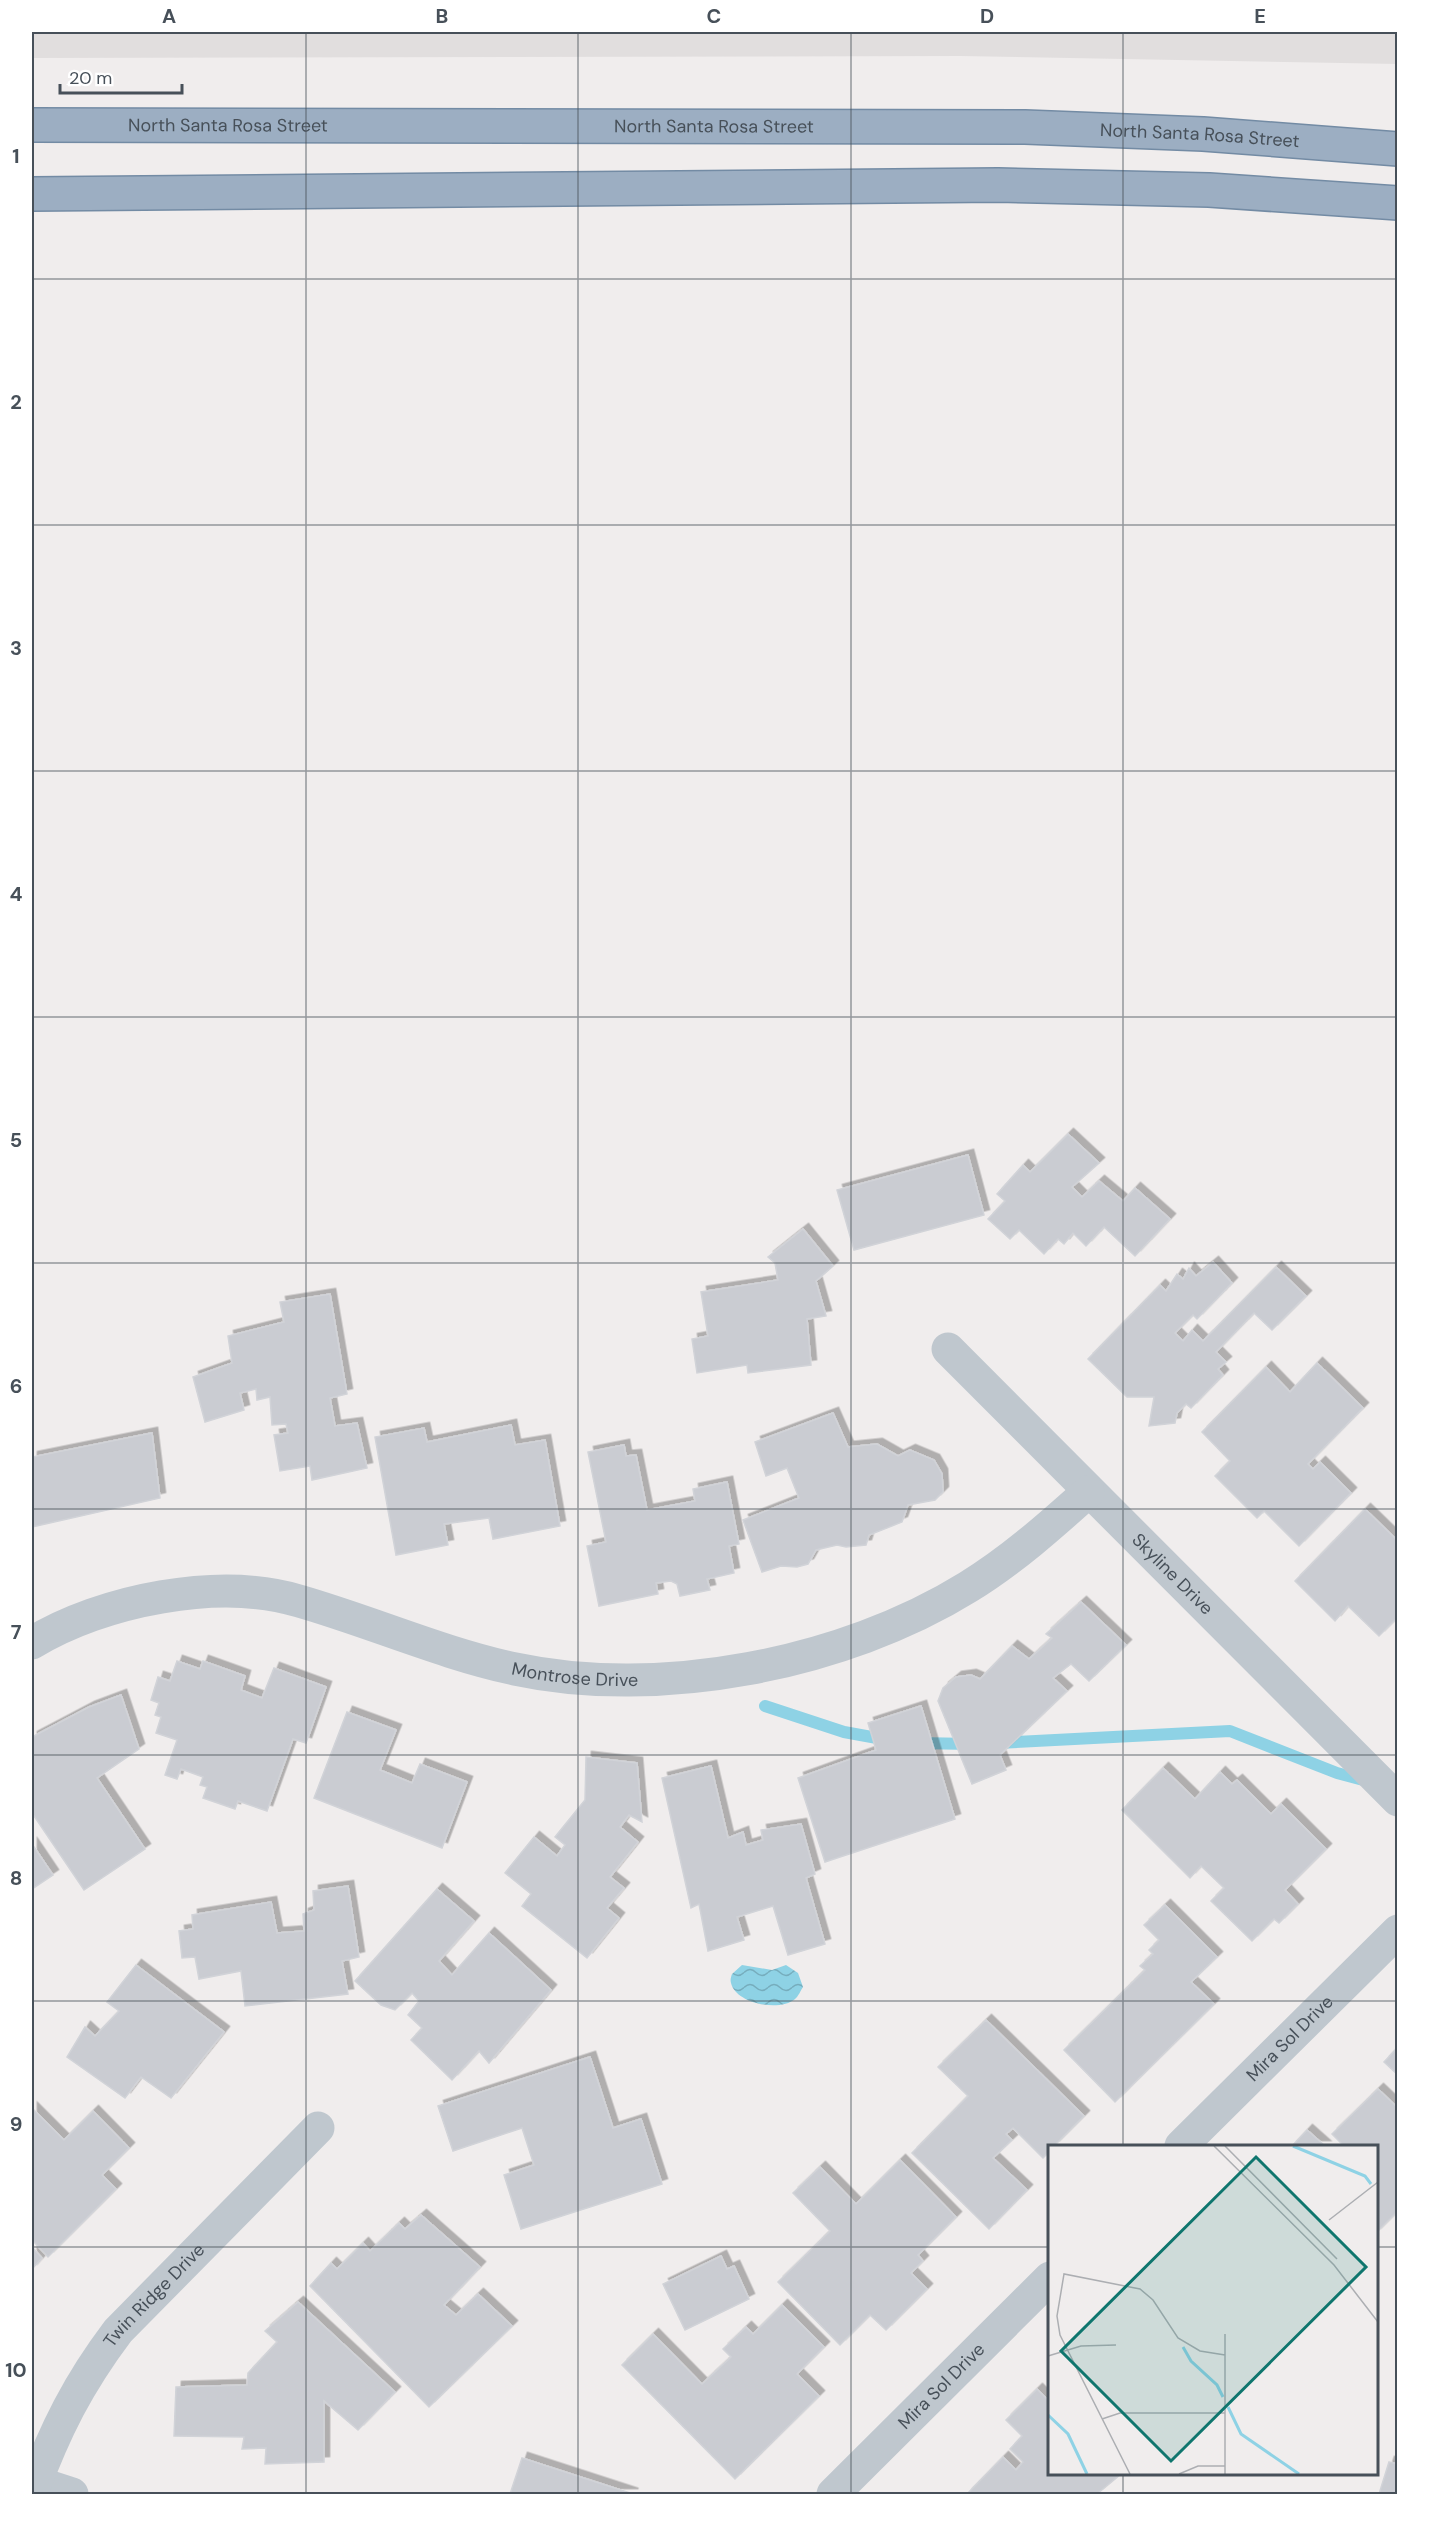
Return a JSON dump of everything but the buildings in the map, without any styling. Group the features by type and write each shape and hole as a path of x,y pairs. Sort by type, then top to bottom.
{"highway":[{"name":"North Santa Rosa Street","path":"32,125 1025,127 1203,134 1398,149"},
{"path":"32,194 998,185 1209,190 1398,203"}],"street":[{"name":"Skyline Drive","path":"948,1349 1088,1492 1398,1800"},
{"name":"Montrose Drive","path":"32,1643 109,1608 146,1599 222,1592 260,1594 297,1600 442,1651 518,1670 595,1679 673,1679 750,1669 836,1647 899,1623 968,1587 1031,1543 1088,1492"},
{"name":"Mira Sol Drive","path":"1182,2145 1398,1931"},
{"name":"Twin Ridge Drive","path":"33,2486 50,2442 70,2402 92,2366 118,2331 318,2128"},
{"name":"Mira Sol Drive","path":"833,2494 1048,2280"},
{"path":"33,2486 72,2494"}],"shaded area":[{"path":"32,32 1397,32 1398,64 960,56 32,58"}],"water":[{"path":"742,1965 772,1970 786,1965 798,1973 803,1987 796,1998 788,2003 769,2005 749,2001 735,1990 731,1982 732,1974"}],"waterway":[{"path":"765,1706 844,1732 888,1740"},
{"path":"998,1743 1230,1731 1337,1773 1367,1781"},
{"path":"917,1743 972,1744"}]}
